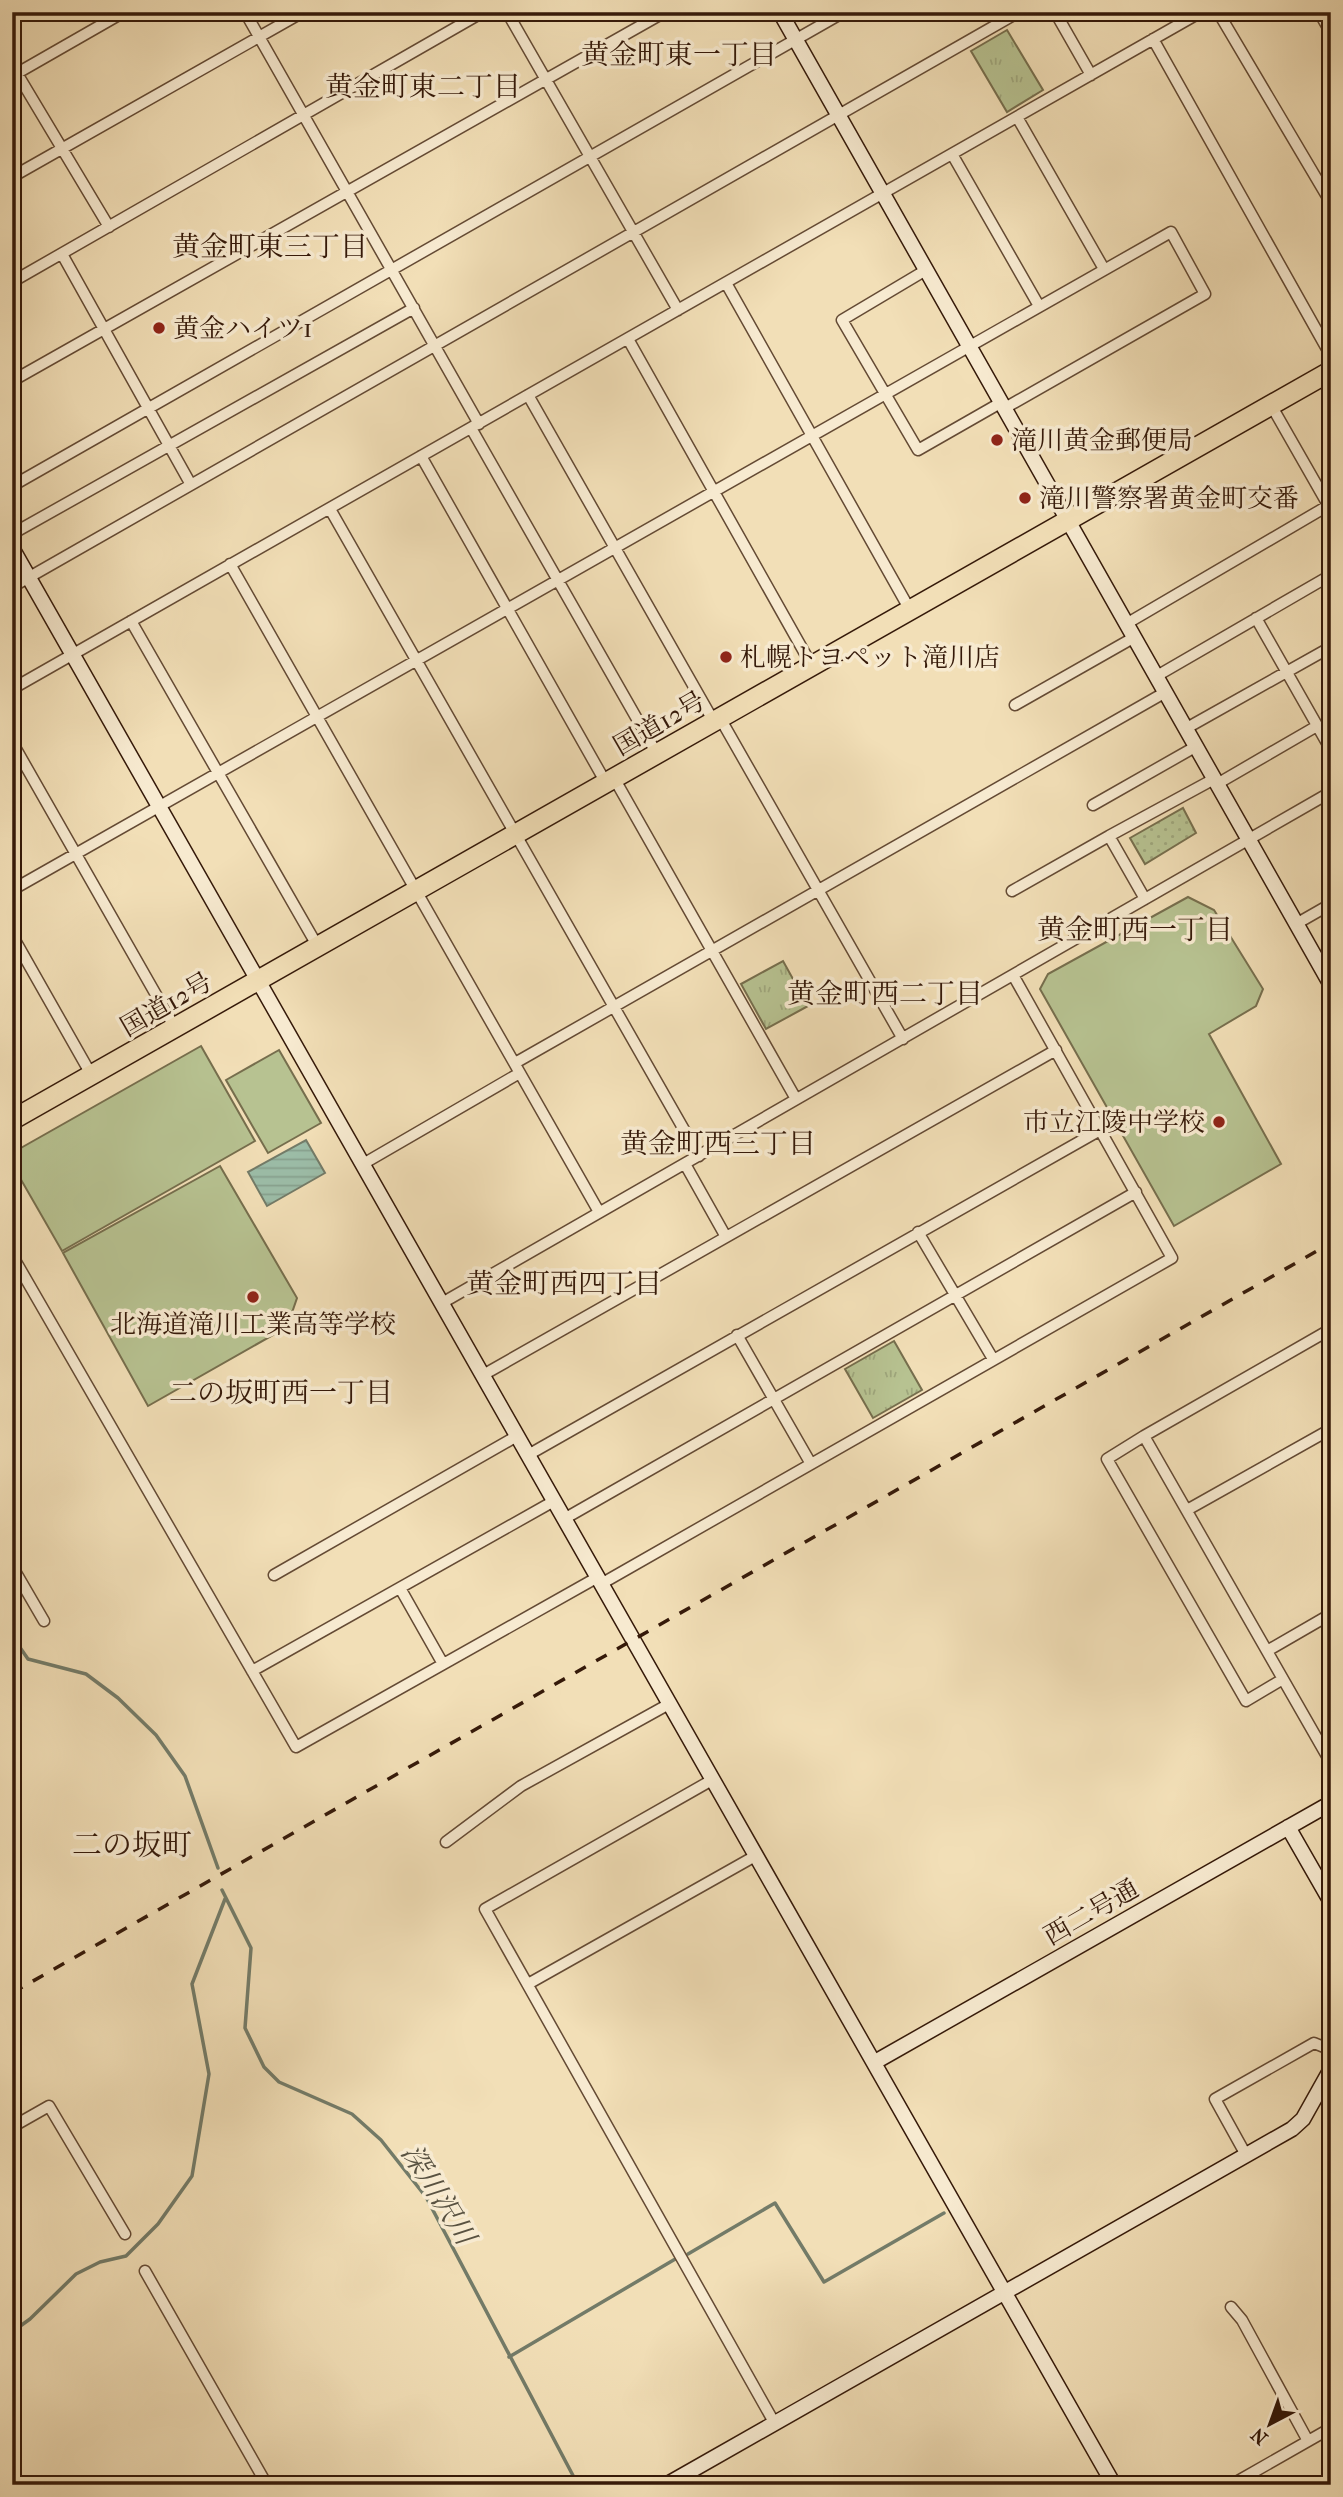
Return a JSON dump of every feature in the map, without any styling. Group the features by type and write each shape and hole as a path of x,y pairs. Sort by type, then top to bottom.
{"highway":[{"name":"国道12号","path":"12,1120 1331,371"}],"street":[{"path":"109,226 14,71 124,12"},
{"path":"245,12 414,308 475,426 657,754"},
{"path":"12,177 303,12"},
{"path":"12,282 483,12"},
{"path":"507,12 677,310"},
{"path":"12,381 666,12"},
{"path":"780,12 1331,985"},
{"path":"12,486 844,12"},
{"path":"12,587 1019,12"},
{"path":"1055,12 1091,75"},
{"path":"12,689 1201,12"},
{"path":"1218,12 1331,202"},
{"path":"1319,12 1331,33"},
{"path":"1153,39 1331,356"},
{"path":"1017,117 1104,269"},
{"path":"951,154 1039,306"},
{"path":"12,890 415,660 614,549 813,435 886,394 970,346 1104,269 1171,232 1205,294 918,450 886,394 842,320 926,270"},
{"path":"62,254 190,483"},
{"path":"726,282 910,610"},
{"path":"12,534 414,308"},
{"path":"628,339 812,666"},
{"path":"527,395 614,549 818,890 903,1039"},
{"path":"1015,705 1330,507 1270,405"},
{"path":"421,456 796,1099"},
{"path":"330,509 698,1156"},
{"path":"12,548 1114,2485"},
{"path":"230,564 599,1212"},
{"path":"1155,677 1331,575"},
{"path":"1256,618 1331,750"},
{"path":"131,621 318,947"},
{"path":"1185,729 1331,647"},
{"path":"363,1164 614,1007 1164,693"},
{"path":"1012,891 1317,726"},
{"path":"12,742 175,1028"},
{"path":"1093,805 1195,747"},
{"path":"442,1303 1331,792"},
{"path":"1110,836 1145,899"},
{"path":"1296,924 1331,904"},
{"path":"12,935 92,1076"},
{"path":"12,1255 296,1747 811,1464 1172,1258 1013,975"},
{"path":"483,1375 1056,1050"},
{"path":"528,1455 1101,1129"},
{"path":"685,1164 726,1237"},
{"path":"564,1519 1136,1192"},
{"path":"918,1232 993,1359"},
{"path":"1283,1679 1246,1701 1107,1459 1331,1329"},
{"path":"737,1335 811,1464"},
{"path":"1187,1510 1331,1429"},
{"path":"274,1575 517,1436"},
{"path":"1144,1436 1331,1763"},
{"path":"252,1671 554,1501"},
{"path":"12,1566 44,1621"},
{"path":"400,1588 443,1664"},
{"path":"1267,1650 1331,1614"},
{"path":"446,1842 521,1786 669,1704"},
{"path":"712,1780 485,1909 775,2424"},
{"name":"西二号通","path":"875,2063 1331,1803"},
{"path":"1288,1828 1331,1902"},
{"path":"528,1984 757,1855"},
{"path":"1246,2155 1215,2099 1314,2043 1331,2050"},
{"path":"666,2485 1292,2129 1303,2119 1331,2069"},
{"path":"12,2127 49,2106 125,2234"},
{"path":"145,2271 267,2485"},
{"path":"1231,2307 1242,2320 1308,2441"},
{"path":"1231,2485 1331,2428"}],"green space":[{"path":"1007,30 1043,90 1007,112 971,51"},
{"path":"1183,808 1196,833 1145,864 1130,838"},
{"path":"1188,897 1214,910 1263,989 1256,1006 1209,1034 1281,1164 1174,1226 1040,989 1048,974"},
{"path":"783,961 808,1006 766,1029 741,984"},
{"path":"201,1046 255,1141 62,1251 12,1164 12,1153"},
{"path":"279,1050 321,1123 268,1153 226,1080"},
{"path":"220,1166 297,1298 287,1327 148,1406 63,1253"},
{"path":"894,1341 922,1390 873,1418 845,1369"}],"shaded area":[{"path":"306,1140 325,1173 267,1206 248,1172"}],"waterway":[{"name":"深川沢川","path":"12,1636 28,1659 86,1674 118,1698 156,1735 185,1776 218,1868"},
{"path":"12,1746 18,1765 19,1783 12,1821"},
{"name":"深川沢川","path":"222,1890 251,1948 245,2028 264,2067 279,2082 352,2114 381,2140 426,2197 578,2485"},
{"path":"12,2332 30,2319 76,2274 100,2262 126,2256 158,2224 192,2176 209,2074 192,1984 225,1899"},
{"path":"688,2254 775,2203 824,2282 944,2213"},
{"path":"509,2357 677,2258"}],"railway":[{"path":"12,1993 1331,1243"}],"place":[{"name":"黄金ハイツ1","path":"159,328"},
{"name":"滝川黄金郵便局","path":"997,440"},
{"name":"滝川警察署黄金町交番","path":"1025,498"},
{"name":"札幌トヨペット滝川店","path":"726,657"},
{"name":"市立江陵中学校","path":"1219,1122"},
{"name":"北海道滝川工業高等学校","path":"253,1297"}],"district":[{"name":"黄金町東一丁目","path":"679,54"},
{"name":"黄金町東二丁目","path":"423,86"},
{"name":"黄金町東三丁目","path":"270,246"},
{"name":"黄金町西一丁目","path":"1135,929"},
{"name":"黄金町西二丁目","path":"885,993"},
{"name":"黄金町西三丁目","path":"718,1143"},
{"name":"黄金町西四丁目","path":"564,1283"},
{"name":"二の坂町西一丁目","path":"281,1392"},
{"name":"二の坂町","path":"132,1845"}]}
